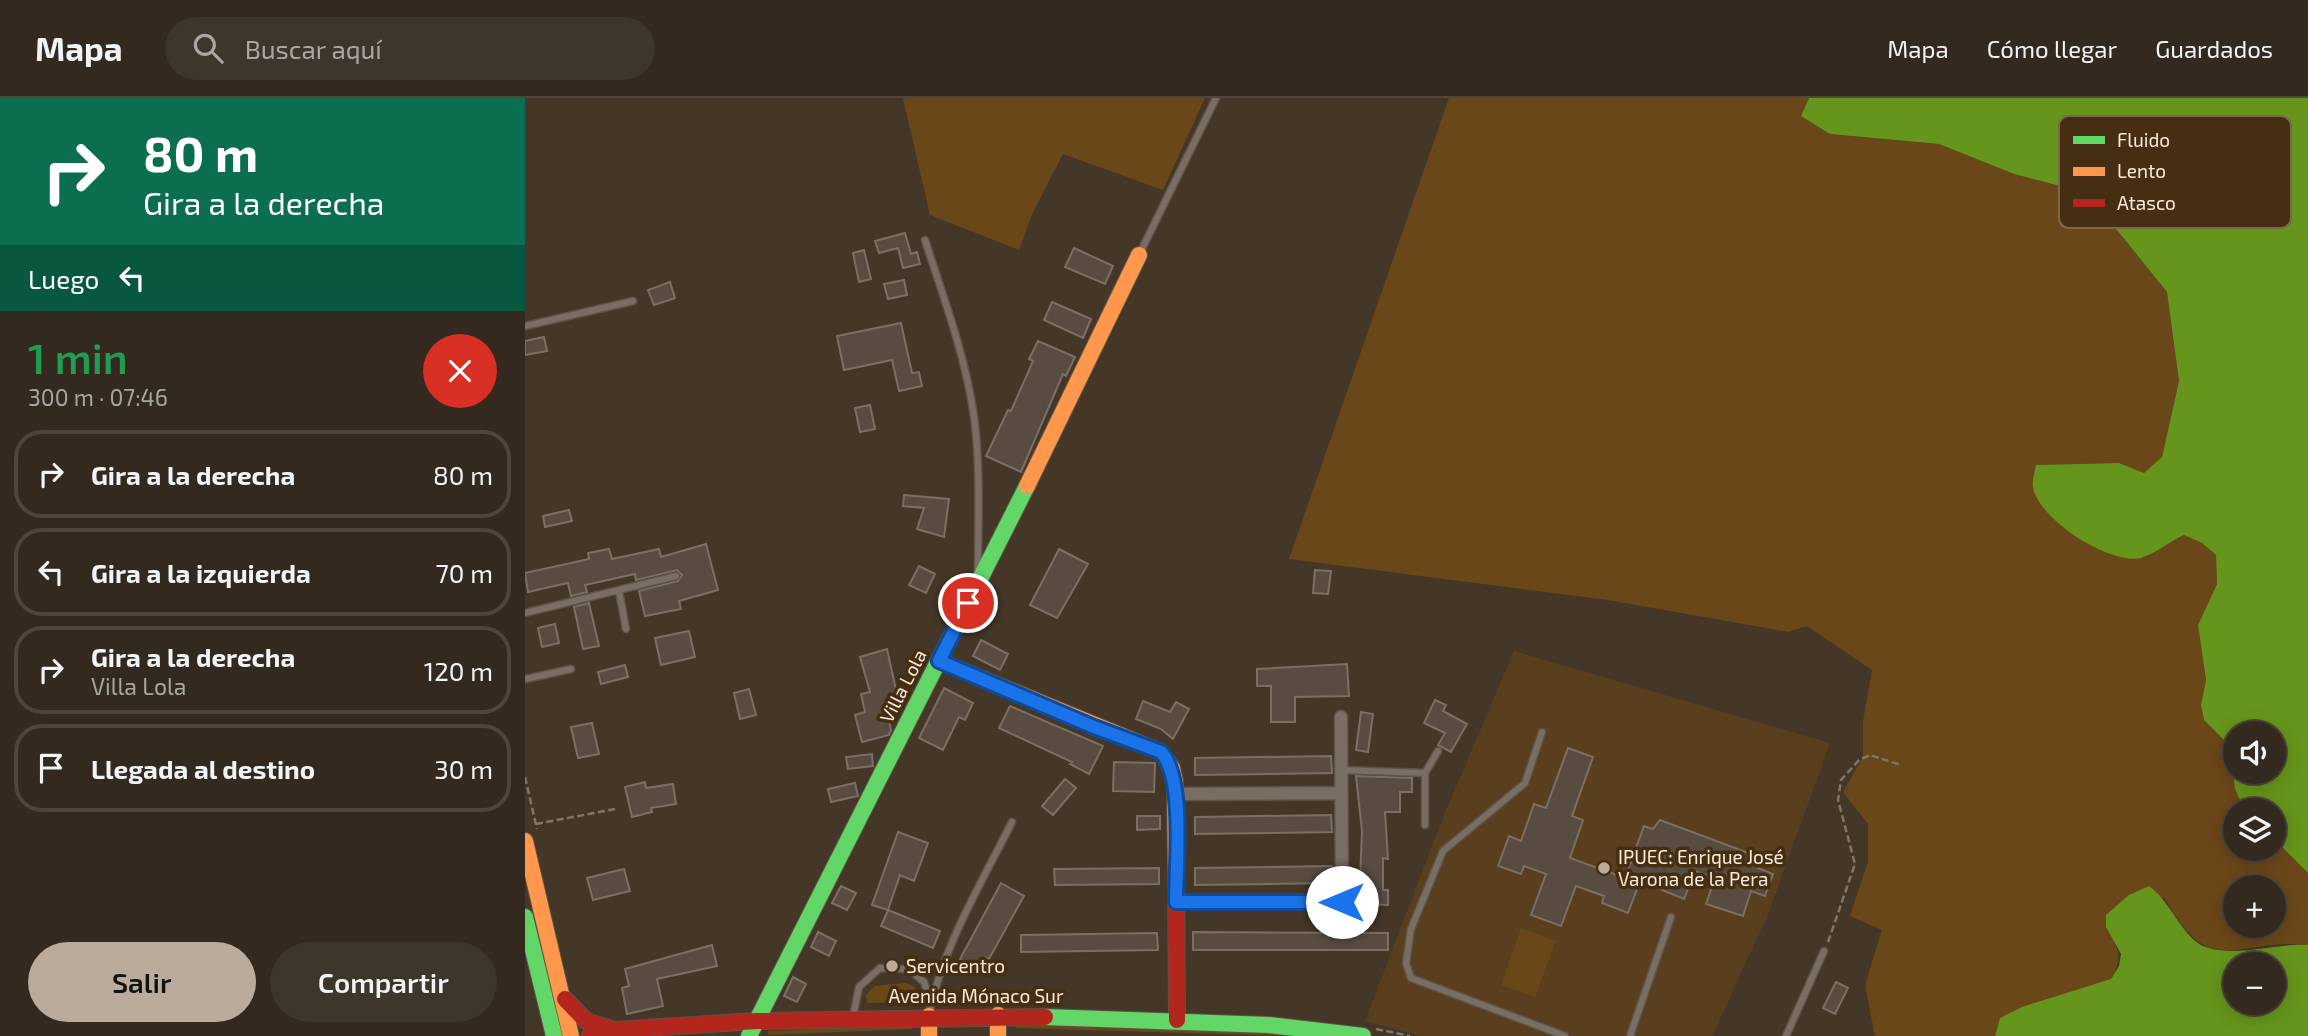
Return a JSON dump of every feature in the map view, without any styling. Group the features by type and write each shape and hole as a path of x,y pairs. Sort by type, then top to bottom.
{"street":[{"name":"Villa Lola","path":"749,1036 978,583 1139,255"},
{"path":"939,661 1094,727 1161,752 1172,768 1175,794 1178,1020"},
{"path":"1176,902 1342,902 1341,717"},
{"path":"1175,794 1341,793"},
{"path":"531,837 571,1036"},
{"path":"525,916 554,1036"},
{"path":"563,996 572,1011 589,1025 614,1030"},
{"path":"929,1036 930,1010"},
{"name":"Avenida Mónaco Sur","path":"590,1036 614,1030 853,1018 930,1010 998,1015 1178,1020 1366,1032"},
{"path":"998,1015 998,1036"}],"lane":[{"path":"1139,255 1216,98"},
{"path":"925,240 965,368 973,409 977,450 978,583"},
{"path":"525,326 633,301"},
{"path":"525,613 676,576"},
{"path":"619,592 626,629"},
{"path":"525,679 571,669"},
{"path":"1542,732 1525,783 1443,852 1411,929 1406,963 1411,978 1565,1036"},
{"path":"1425,825 1425,772 1438,751"},
{"path":"1341,770 1425,772"},
{"path":"930,1010 947,955 1012,822"},
{"path":"1630,1036 1671,917"},
{"path":"1786,1036 1824,951"},
{"path":"853,1018 859,987 880,968 909,968 923,982 930,1010"}],"path":[{"path":"1824,951 1855,864 1838,800 1841,780 1859,760 1870,755 1901,765"},
{"path":"525,778 536,824 531,837"},
{"path":"536,824 615,809"},
{"path":"1366,1032 1410,1036"}],"shaded area":[{"path":"903,98 1205,98 1163,190 1063,154 1032,214 1019,250 930,215"},
{"path":"1449,98 1809,98 1801,116 1830,134 1939,144 2014,174 2059,186 2059,228 2115,228 2167,292 2179,381 2162,457 2144,474 2119,463 2037,465 2143,558 2184,535 2202,543 2216,555 2217,584 2198,625 2206,680 2201,705 2204,720 2223,739 2223,784 2235,784 2240,798 2223,798 2223,861 2286,861 2286,851 2308,873 2308,945 2283,944 2227,951 2211,948 2196,940 2181,924 2164,897 2106,927 2118,953 2115,972 2110,980 2000,1018 1995,1036 1875,1036 1865,985 1882,930 1850,916 1868,862 1868,824 1843,792 1863,757 1863,722 1872,670 1807,626 1788,632 1608,600 1289,559"},
{"path":"1809,98 2308,98 2308,873 2286,851 2286,798 2239,798 2235,784 2286,784 2286,721 2223,721 2223,739 2204,720 2201,705 2206,680 2198,625 2217,584 2216,555 2202,543 2184,535 2141,558 2111,554 2077,537 2047,513 2033,487 2036,465 2119,463 2144,473 2162,457 2179,381 2167,292 2115,228 2291,228 2291,116 2059,116 2059,186 2014,174 1939,144 1830,134 1801,116"},
{"name":"IPUEC: Enrique José Varona de la Pera","path":"1514,651 1830,743 1767,917 1712,1036 1421,1036 1365,1021 1442,820"},
{"path":"2149,886 2162,898 2194,940 2205,947 2232,951 2308,945 2308,1036 1995,1036 2000,1018 2022,1007 2111,979 2119,966 2121,954 2106,927 2106,915 2129,895"},
{"path":"1521,928 1556,941 1535,997 1501,985"},
{"path":"906,983 915,987 918,1002 867,1003 866,995 874,986"},
{"path":"1016,1023 1275,1034 1291,1036 1016,1028"},
{"path":"912,1025 912,1029 768,1035 768,1031"}],"building":[{"path":"905,233 911,254 917,252 920,264 903,268 898,248 879,253 875,241"},
{"path":"1074,248 1113,266 1105,284 1065,267"},
{"path":"864,250 871,279 859,282 853,253"},
{"path":"904,280 907,295 888,299 884,284"},
{"path":"670,282 675,298 654,305 648,290"},
{"path":"1052,302 1091,319 1083,338 1044,320"},
{"path":"901,323 912,373 919,372 922,386 899,391 892,360 844,370 837,336"},
{"path":"544,337 547,351 525,355 525,341"},
{"path":"1038,341 1075,357 1066,376 1063,374 1021,472 986,456 1008,410 1011,411 1033,361 1029,359"},
{"path":"870,405 875,429 860,432 855,408"},
{"path":"904,495 949,499 944,537 917,529 924,508 903,506"},
{"path":"569,510 572,521 545,527 543,516"},
{"path":"706,544 718,590 679,601 681,609 645,616 639,591 678,581 682,575 677,570 636,580 635,574 585,585 587,592 571,596 568,583 528,592 525,573 589,559 588,553 609,549 612,559 659,549 661,557"},
{"path":"1059,549 1088,564 1057,618 1030,605"},
{"path":"919,566 935,574 926,593 909,585"},
{"path":"1315,570 1331,571 1328,594 1313,593"},
{"path":"589,603 599,646 583,649 574,607"},
{"path":"555,624 559,643 542,647 538,628"},
{"path":"689,631 695,657 661,665 655,638"},
{"path":"981,640 1008,654 1000,670 973,656"},
{"path":"887,649 898,699 885,703 891,730 889,735 862,742 855,715 865,712 861,694 870,692 860,657"},
{"path":"1347,664 1349,696 1295,697 1295,722 1271,722 1271,686 1257,686 1257,669"},
{"path":"625,665 628,677 601,684 598,672"},
{"path":"944,688 973,703 965,720 959,717 943,750 919,738"},
{"path":"749,689 756,715 740,719 734,693"},
{"path":"1435,700 1446,705 1443,711 1467,724 1451,752 1438,745 1445,733 1424,723"},
{"path":"1143,701 1170,712 1176,702 1189,709 1173,739 1161,729 1136,719"},
{"path":"1010,706 1103,746 1089,774 1070,764 1072,762 999,728"},
{"path":"1361,712 1373,714 1368,752 1356,750"},
{"path":"592,723 599,754 578,758 571,727"},
{"path":"1568,748 1593,757 1572,816 1583,820 1570,858 1625,878 1644,826 1653,829 1660,820 1762,858 1758,868 1773,874 1765,896 1751,891 1743,916 1706,904 1715,878 1695,871 1684,899 1640,881 1628,913 1602,903 1604,896 1576,886 1561,926 1531,915 1546,874 1524,866 1521,874 1498,866 1509,836 1521,841 1534,804 1546,808"},
{"path":"872,754 873,766 848,769 846,757"},
{"path":"1331,756 1332,773 1195,775 1195,758"},
{"path":"1114,762 1155,763 1154,792 1113,791"},
{"path":"1356,776 1412,778 1412,792 1400,792 1400,812 1385,812 1388,859 1383,858 1383,890 1388,890 1388,905 1359,904 1362,831"},
{"path":"1065,779 1076,788 1053,815 1042,806"},
{"path":"645,782 646,788 673,784 676,804 651,808 652,812 632,817 625,787"},
{"path":"855,783 858,796 831,802 828,789"},
{"path":"1331,815 1332,832 1195,834 1195,817"},
{"path":"1137,816 1160,816 1160,829 1137,830"},
{"path":"898,832 928,843 914,881 900,875 888,910 872,905"},
{"path":"1332,866 1332,883 1195,885 1195,868"},
{"path":"1159,868 1159,884 1055,885 1054,869"},
{"path":"624,869 630,891 593,900 587,878"},
{"path":"1001,883 1024,896 989,959 985,957 979,967 960,959"},
{"path":"841,886 856,893 847,910 832,903"},
{"path":"888,910 940,931 933,948 881,926"},
{"path":"818,932 836,941 829,956 811,947"},
{"path":"1193,932 1388,933 1388,950 1193,950"},
{"path":"1157,933 1158,950 1021,952 1021,935"},
{"path":"712,945 717,966 657,979 663,1006 627,1014 622,988 629,986 625,969"},
{"path":"793,977 806,984 797,1002 784,996"},
{"path":"1836,982 1848,988 1835,1014 1823,1008"}],"traffic: fast":[{"path":"749,1036 1027,486"},
{"path":"525,917 554,1036"},
{"path":"1045,1017 1269,1025 1363,1036"}],"traffic: slow":[{"path":"1027,486 1139,255"},
{"path":"939,661 1161,752 1172,768 1175,782 1176,871"},
{"path":"525,841 571,1036"},
{"path":"998,1015 998,1036"},
{"path":"929,1016 929,1036"}],"traffic: jam":[{"path":"1176,871 1177,1020"},
{"path":"565,999 586,1021 614,1030"},
{"path":"590,1036 614,1030 757,1021 1045,1017"}],"place":[{"name":"IPUEC: Enrique José Varona de la Pera","path":"1604,868"},
{"name":"Servicentro","path":"892,966"}],"route":[{"path":"968,603 939,661 1123,739 1161,752 1167,758 1175,782 1176,902 1342,902"}]}
